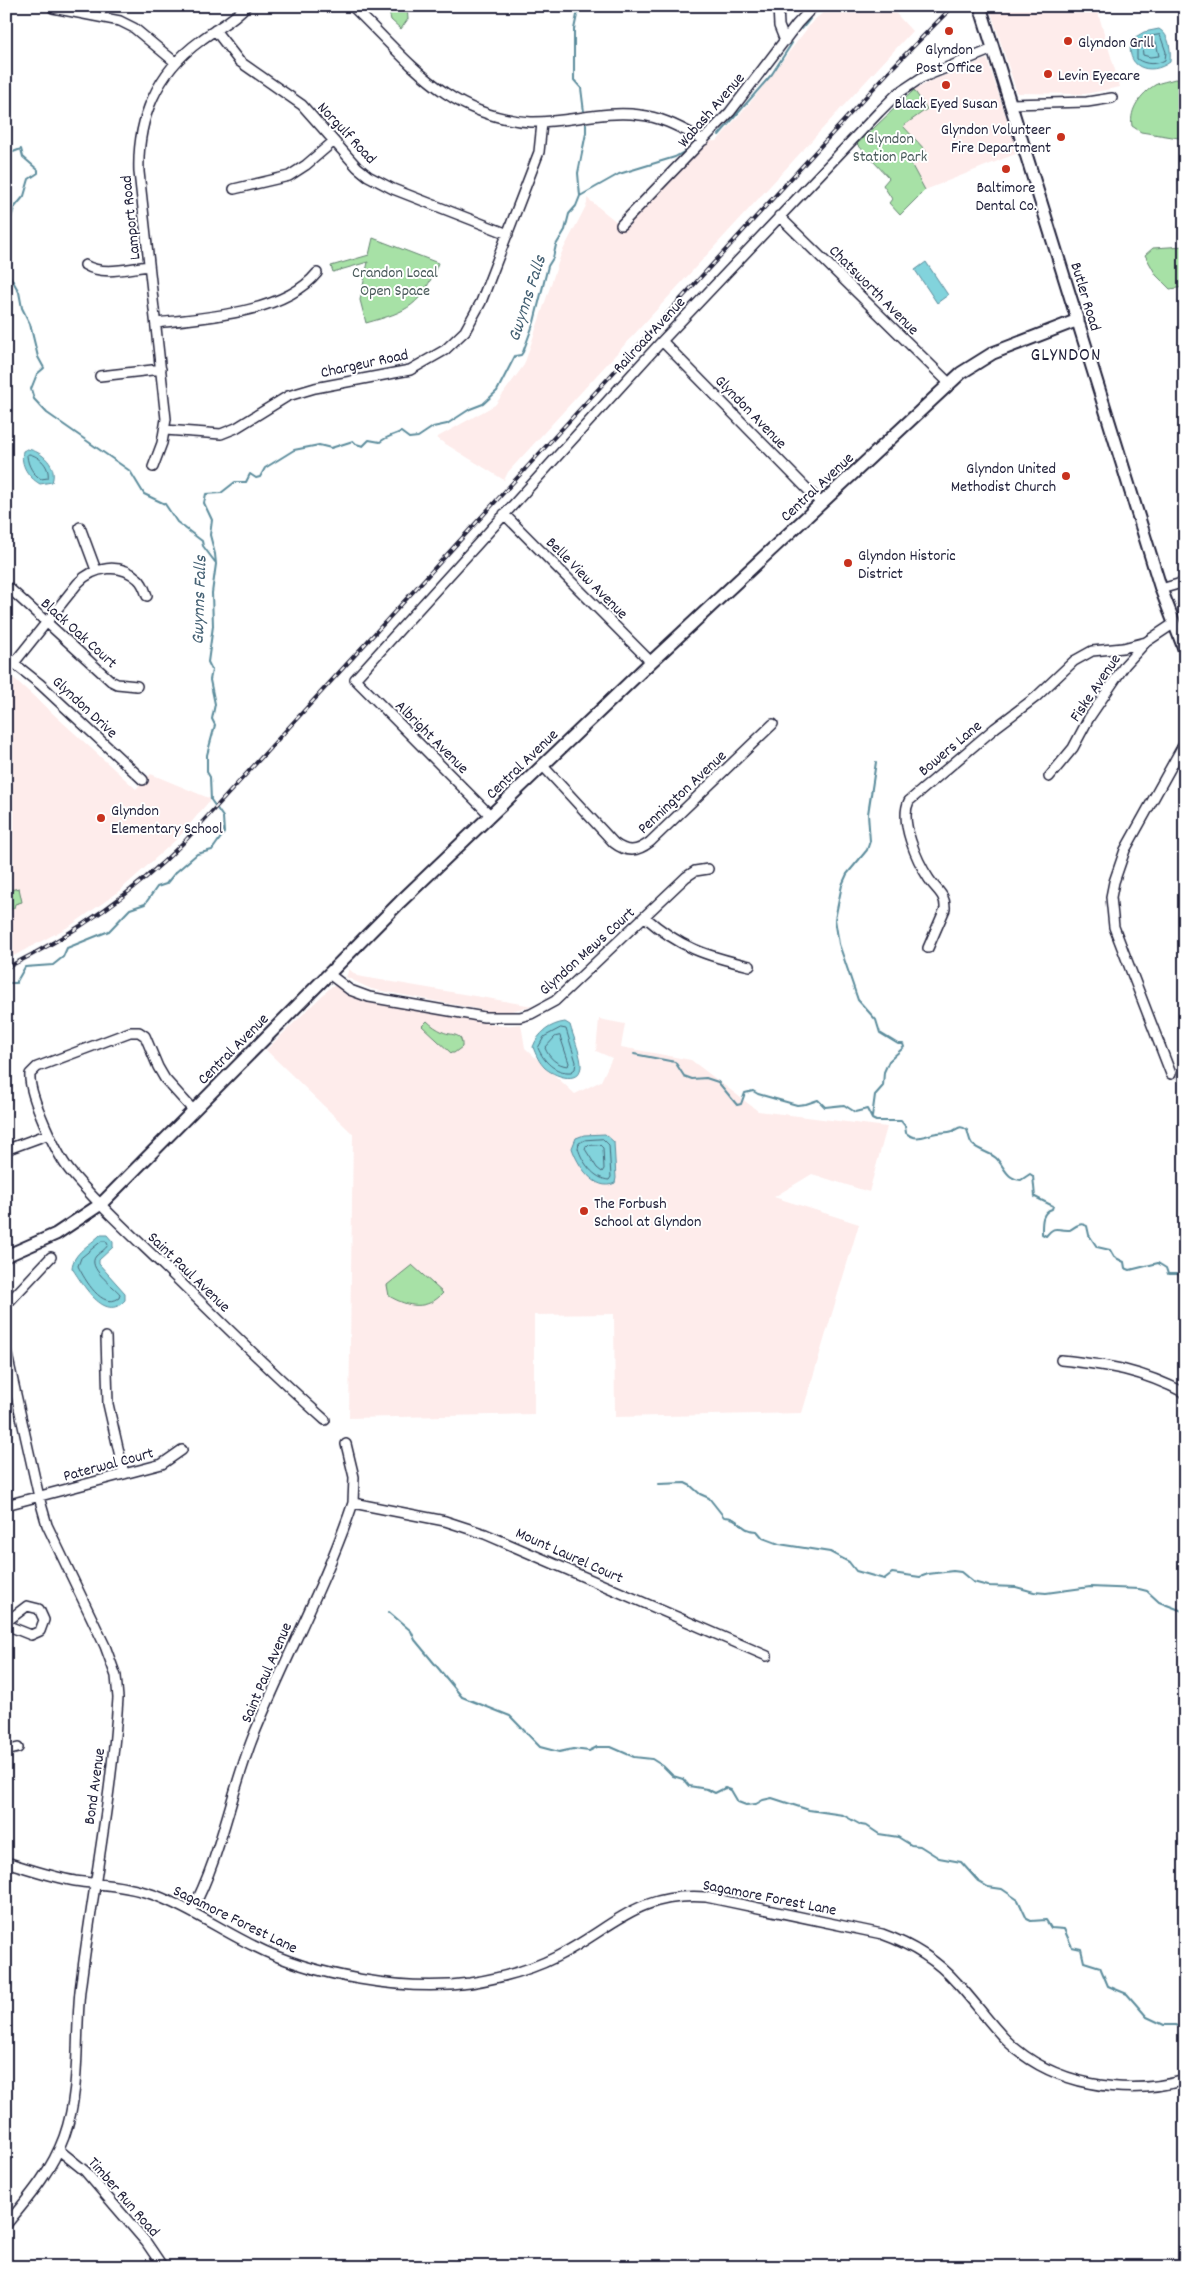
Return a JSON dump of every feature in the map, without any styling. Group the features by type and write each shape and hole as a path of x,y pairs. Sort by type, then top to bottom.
{"main road":[{"name":"Butler Road","path":"980,6 1161,589 1185,651"},
{"name":"Central Avenue","path":"6,1256 56,1234 101,1204 490,815 949,383 967,368 984,358 1078,320"}],"street":[{"name":"Lamport Road","path":"153,467 165,430 161,369 139,172 140,139 153,95 175,62 215,30 231,20 246,6"},
{"path":"778,6 779,26 785,41"},
{"name":"Wabash Avenue","path":"621,225 741,99 814,6"},
{"path":"353,7 424,77 452,99 468,108 499,118 542,122 608,115 640,115 660,119 704,140"},
{"path":"53,8 120,21 134,28 175,62"},
{"name":"Norgulf Road","path":"215,30 239,61 302,104 356,167 380,183 508,234"},
{"name":"Railroad Avenue","path":"355,679 662,341 897,94 921,78 993,49"},
{"path":"1010,104 1087,102 1112,98"},
{"name":"Chargeur Road","path":"165,430 221,434 236,428 288,396 315,388 398,373 416,367 437,356 458,338 470,323 481,302 539,152 542,122"},
{"path":"234,190 289,176 306,165 334,141"},
{"name":"Chatsworth Avenue","path":"779,216 949,383"},
{"path":"85,265 91,269 105,271 149,266"},
{"path":"156,323 222,316 257,308 299,290 311,282 317,273"},
{"name":"Glyndon Avenue","path":"662,341 821,503"},
{"path":"100,376 161,369"},
{"name":"Belle View Avenue","path":"504,514 651,662"},
{"path":"80,527 96,570"},
{"path":"14,663 82,578 96,570 111,568 127,572 141,582 147,596"},
{"path":"1161,589 1185,582"},
{"name":"Black Oak Court","path":"9,588 111,681 117,684 137,686"},
{"name":"Fiske Avenue","path":"1049,777 1073,748 1089,718 1125,664 1146,642 1173,624"},
{"name":"Bowers Lane","path":"928,948 945,909 945,902 944,897 924,871 917,856 905,817 909,801 995,728 1036,697 1074,661 1092,651 1123,648 1146,642"},
{"name":"Glyndon Drive","path":"6,657 143,780"},
{"name":"Albright Avenue","path":"355,679 490,815"},
{"name":"Pennington Avenue","path":"542,765 614,843 626,850 636,850 650,842 773,724"},
{"path":"1171,1074 1114,927 1111,897 1125,850 1185,742"},
{"name":"Glyndon Mews Court","path":"329,974 350,990 369,996 484,1017 520,1017 532,1014 555,1001 686,877 695,871 708,869"},
{"path":"645,917 660,930 685,946 711,957 750,966"},
{"name":"Saint Paul Avenue","path":"193,1110 165,1079 145,1036 135,1031 37,1067 32,1071 30,1083 48,1134 70,1171 101,1204 276,1375 325,1420"},
{"path":"8,1149 48,1134"},
{"path":"6,1305 51,1257"},
{"path":"106,1337 108,1404 124,1474"},
{"name":"Bond Avenue","path":"6,1350 39,1497 51,1536 105,1646 118,1687 116,1732 77,2026 76,2088 70,2118 59,2150 42,2181 6,2225"},
{"path":"1061,1360 1112,1366 1133,1371 1165,1382 1185,1393"},
{"name":"Saint Paul Avenue","path":"191,1912 214,1861 253,1737 353,1503 354,1477 346,1444"},
{"name":"Paterwal Court","path":"6,1505 162,1464 182,1450"},
{"name":"Mount Laurel Court","path":"353,1503 445,1521 479,1531 767,1656"},
{"path":"6,1751 18,1748"},
{"name":"Sagamore Forest Lane","path":"6,1862 62,1878 145,1892 191,1912 254,1946 303,1966 388,1983 439,1986 494,1979 538,1965 573,1948 630,1911 644,1905 677,1897 706,1897 882,1934 901,1941 944,1970 1008,2042 1023,2054 1066,2076 1089,2083 1124,2087 1156,2086 1185,2080"},
{"name":"Timber Run Road","path":"59,2150 85,2171 146,2242 163,2267"}],"shaded area":[{"path":"831,6 889,6 912,31 508,472 504,480 436,438 495,405 524,365 561,254 587,204 587,198 618,223 698,142 717,141 753,99 813,21"},
{"path":"989,6 1096,6 1120,87 1085,94 1017,93"},
{"path":"987,59 1018,153 925,190 909,159 925,151 903,126 926,109 914,90 933,80"},
{"name":"Glyndon Elementary School","path":"6,671 136,789 151,774 211,799 179,837 117,893 70,926 6,960"},
{"path":"349,969 357,976 533,1006 507,1012 488,1011 371,989 346,977"},
{"name":"The Forbush School at Glyndon","path":"332,986 337,986 355,997 369,1001 483,1023 503,1026 521,1024 525,1048 575,1094 601,1081 612,1058 596,1051 599,1019 625,1024 621,1047 691,1060 758,1111 887,1127 869,1192 812,1174 774,1197 859,1224 802,1413 615,1417 614,1314 534,1315 534,1414 349,1418 353,1134 266,1050"}],"green space":[{"path":"394,6 407,6 408,19 401,29 391,20 389,12"},
{"path":"1175,79 1185,80 1185,139 1141,132 1132,126 1132,114 1141,97 1155,85"},
{"name":"Glyndon Station Park","path":"914,90 927,109 903,126 926,151 909,160 925,190 900,215 889,203 892,199 883,185 889,178 857,144"},
{"name":"Crandon Local Open Space","path":"373,238 438,263 426,289 412,305 393,315 366,323 360,300 368,262 333,272 331,266 369,255"},
{"path":"1185,246 1185,287 1170,289 1156,275 1145,255 1153,248"},
{"path":"19,888 22,902 15,904 14,908 10,910 6,906 6,891"},
{"path":"427,1021 443,1032 459,1037 462,1047 451,1053 422,1026"},
{"path":"412,1265 443,1293 437,1299 424,1305 410,1305 389,1296 387,1285"}],"water":[{"path":"1159,29 1168,39 1170,62 1154,69 1140,67 1131,57 1132,39 1144,32"},
{"path":"926,262 948,295 937,303 915,270"},
{"path":"27,449 43,456 51,465 53,470 52,482 40,484 32,478 24,466 22,456 23,451"},
{"path":"565,1022 570,1025 581,1063 579,1073 570,1078 559,1076 545,1068 533,1047 538,1037 545,1030"},
{"path":"605,1134 614,1142 616,1178 615,1183 608,1185 594,1181 588,1175 578,1162 572,1148 576,1138 584,1135"},
{"path":"100,1235 107,1235 113,1242 113,1247 99,1260 99,1264 125,1293 125,1300 117,1306 110,1307 95,1299 72,1268 75,1258"}],"waterway":[{"name":"Gwynns Falls","path":"579,6 574,29 574,80 581,88 584,112"},
{"path":"817,12 825,6"},
{"path":"802,29 810,19"},
{"path":"719,135 772,74 792,43"},
{"name":"Gwynns Falls","path":"6,983 16,983 25,967 53,965 63,957 67,948 109,931 130,909 145,904 157,887 166,884 175,873 197,854 212,850 224,833 223,817 211,800 210,777 207,772 207,755 215,725 212,719 215,704 210,680 212,670 208,662 213,626 212,593 216,564 210,535 212,520 204,503 206,494 221,493 235,482 246,482 250,474 256,478 260,477 265,468 294,450 319,445 331,448 353,441 363,446 369,440 380,442 387,437 401,432 409,438 418,437 433,427 447,424 470,409 483,404 497,391 515,356 521,355 523,352 534,322 548,266 553,258 556,245 565,230 569,214 576,206 580,196 578,173 586,124"},
{"path":"6,135 10,150 13,152 21,149 23,157 38,170 38,173 29,179 24,196 14,208 10,222 6,225"},
{"path":"580,196 619,174 675,157 689,149"},
{"path":"6,269 19,292 22,308 30,324 38,357 44,368 37,374 31,389 34,399 47,413 130,471 144,494 165,504 177,522 202,541 203,546 215,562"},
{"path":"872,1117 875,1095 883,1086 884,1072 889,1061 904,1047 903,1044 898,1044 880,1033 876,1020 858,1000 839,944 835,919 842,885 847,874 867,850 870,841 868,814 876,762"},
{"path":"634,1054 675,1062 684,1076 692,1079 706,1078 718,1082 737,1105 741,1104 745,1093 753,1091 797,1105 818,1100 825,1107 844,1105 855,1112 867,1109 872,1119 876,1121 901,1121 905,1126 906,1133 914,1137 951,1132 963,1128 967,1130 972,1144 996,1158 1009,1175 1021,1180 1030,1174 1033,1176 1035,1197 1053,1206 1044,1216 1042,1234 1046,1236 1054,1229 1070,1230 1078,1225 1085,1225 1097,1247 1110,1250 1114,1257 1124,1262 1125,1268 1130,1270 1158,1263 1166,1268 1168,1274 1178,1274 1185,1285"},
{"path":"659,1484 685,1483 709,1498 724,1517 734,1519 747,1529 757,1531 763,1538 779,1544 830,1552 849,1562 856,1571 884,1579 892,1573 920,1577 928,1574 953,1571 961,1572 973,1582 988,1586 1016,1587 1034,1592 1046,1593 1090,1587 1139,1589 1147,1591 1159,1602 1185,1612"},
{"path":"389,1612 411,1631 415,1640 462,1697 510,1716 540,1747 559,1752 573,1749 589,1751 597,1747 611,1747 634,1757 652,1759 673,1776 683,1779 689,1786 707,1789 715,1793 725,1788 731,1790 738,1802 746,1805 756,1804 772,1798 809,1810 843,1815 879,1834 898,1837 911,1845 920,1846 939,1858 961,1862 978,1881 988,1887 1002,1889 1018,1900 1027,1919 1031,1921 1046,1920 1051,1928 1064,1929 1072,1947 1081,1949 1084,1962 1100,1967 1108,1986 1127,1994 1147,2017 1164,2025 1175,2025 1185,2029"}],"railway":[{"path":"6,968 55,942 101,912 144,879 184,842 893,67 953,6"}],"place":[{"name":"Glyndon Post Office","path":"949,31"},
{"name":"Glyndon Grill","path":"1068,41"},
{"name":"Levin Eyecare","path":"1048,74"},
{"name":"Black Eyed Susan","path":"946,85"},
{"name":"Glyndon Volunteer Fire Department","path":"1061,137"},
{"name":"Baltimore Dental Co.","path":"1006,169"},
{"name":"Glyndon United Methodist Church","path":"1066,476"},
{"name":"Glyndon Historic District","path":"848,563"},
{"name":"Glyndon Elementary School","path":"101,818"},
{"name":"The Forbush School at Glyndon","path":"584,1211"}],"district":[{"name":"GLYNDON","path":"1066,353"}]}
